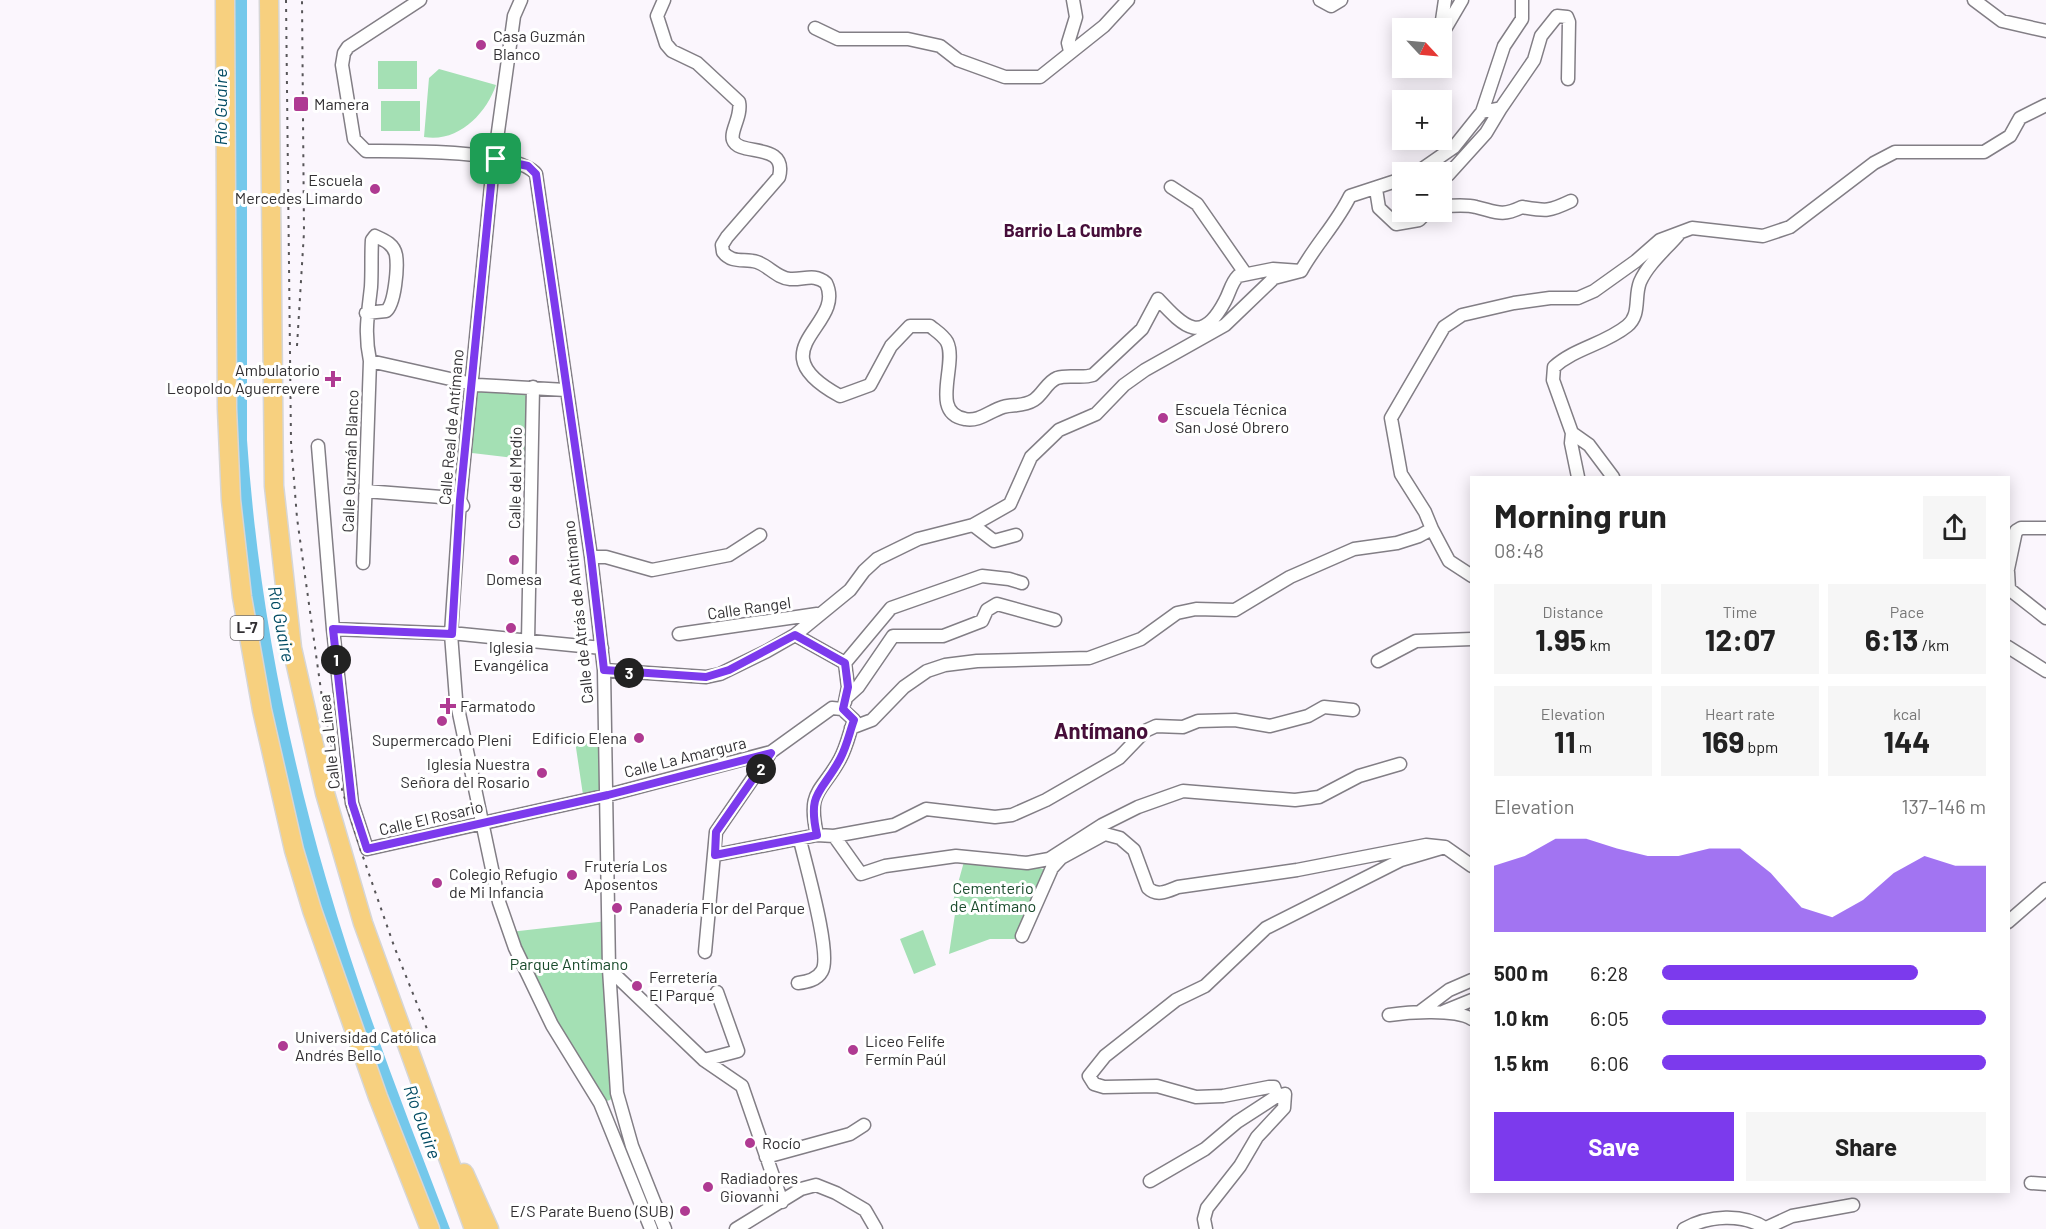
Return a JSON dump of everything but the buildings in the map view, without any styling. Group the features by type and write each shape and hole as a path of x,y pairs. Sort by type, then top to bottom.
{"highway":[{"name":"L-7","path":"225,0 227,410 231,500 242,597 264,721 294,850 312,910 378,1097 430,1229"},
{"path":"269,0 274,486 292,648 325,793 363,923 474,1229"},
{"path":"411,1054 489,1229"}],"street":[{"name":"Calle de Atrás de Antímano","path":"420,0 348,46 344,53 342,65 354,140 366,151 449,152 528,166 536,174 591,557 604,670 608,795 609,969 617,1093 632,1146 666,1229"},
{"name":"Calle Real de Antímano","path":"520,0 514,16 492,175 452,634 456,699 500,902 515,948 552,1025 600,1103 651,1229"},
{"path":"664,0 657,16 666,44 672,51 697,63 738,102 740,110 732,136 734,142 738,146 768,153 779,162 781,170 779,177 727,237 722,245 723,252 733,260 756,261 777,275 790,279 817,278 826,283 829,300 821,320 804,345 803,354 810,373 824,388 840,396 870,385 902,333 910,326 930,326 947,342 951,357 945,392 947,404 960,418 972,420 1002,408 1026,405 1043,392 1051,381 1060,377 1083,378 1093,375 1142,329 1158,299 1191,328 1202,328 1213,322 1234,280 1245,273 1273,269 1301,271"},
{"path":"1070,51 1068,43 1076,17 1073,0"},
{"path":"815,28 838,39 908,39 940,46 958,60 1005,77 1040,77 1104,26 1128,0"},
{"path":"1320,0 1331,6 1341,0"},
{"path":"1445,0 1441,27 1445,29 1462,0"},
{"path":"1432,162 1454,147 1482,112 1504,46 1521,19 1522,0"},
{"path":"1974,0 2002,21 2046,31"},
{"path":"1452,171 1486,133 1534,60 1541,36 1550,21 1561,16 1567,17 1569,22 1568,79"},
{"path":"1470,575 1449,561 1425,512 1401,474 1391,418 1444,327 1462,315 1514,303 1550,298 1578,298 1594,291 1636,261 1655,243 1692,228 1763,236 1772,233 1790,226 1874,162 1895,152 1984,152 1994,148 2010,136 2020,118 2046,105"},
{"path":"1482,112 1501,108"},
{"path":"604,670 706,677 729,670 795,635 850,590 864,571 877,559 918,539 974,525 1010,504 1031,457 1059,430 1096,414 1124,385 1145,370 1225,325 1274,278 1301,271 1313,248 1340,216 1350,196 1392,183"},
{"path":"1171,187 1197,204 1245,273"},
{"path":"1376,189 1379,208 1392,220"},
{"path":"1452,206 1475,207 1490,213 1508,214 1522,207 1537,212 1554,209 1571,201"},
{"path":"1578,476 1571,443 1572,433 1553,380 1554,368 1565,358 1627,326 1635,316 1639,285 1648,268 1681,232"},
{"name":"Calle Guzmán Blanco","path":"363,563 370,361 366,341 366,314 371,287 372,240 375,236 388,242 396,255 393,303 386,311 366,314"},
{"path":"370,361 474,384 566,390"},
{"name":"Calle del Medio","path":"528,641 533,387"},
{"path":"1572,433 1589,445 1612,476"},
{"name":"Calle La Línea","path":"318,446 333,629 352,803 367,849"},
{"path":"365,491 462,503"},
{"path":"974,525 994,541 1016,535"},
{"path":"2010,561 2016,531 2021,528 2046,528"},
{"path":"851,728 872,720 904,687 927,671 945,665 977,662 1089,658 1141,639 1177,613 1196,609 1236,610 1290,577 1354,549 1397,543 1419,537 1432,529"},
{"path":"591,557 606,556 652,570 729,555 760,535"},
{"path":"817,835 814,812 817,790 839,762 854,720 845,703 845,663 891,608 981,576 1022,583"},
{"path":"2010,591 2046,618"},
{"path":"845,703 893,636 943,636 982,621 987,610 997,604 1055,620"},
{"name":"Calle Rangel","path":"679,634 801,618 823,612"},
{"path":"333,629 452,634 602,648"},
{"path":"795,635 845,663"},
{"path":"1378,661 1416,641 1470,639"},
{"path":"2010,648 2046,671"},
{"name":"Calle La Amargura","path":"705,952 716,832 771,753 832,708 845,703"},
{"path":"715,855 817,835 834,836 894,825 926,809 995,817 1012,815 1046,800 1119,758 1145,731 1156,726 1183,727 1198,721 1227,720 1270,726 1308,716 1324,707 1353,710"},
{"name":"Calle La Amargura","path":"608,795 771,753"},
{"path":"1022,936 1052,868 1061,858 1099,833 1101,825 1138,807 1183,791 1295,800 1319,797 1359,776 1400,764"},
{"name":"Calle El Rosario","path":"367,849 608,795"},
{"path":"834,836 861,874 885,866 956,856 1035,862 1049,859 1099,833 1120,838 1134,850 1148,888 1152,892 1161,893 1178,887 1297,870 1426,845 1445,847 1470,865"},
{"path":"798,983 816,977 824,967 823,939 800,840"},
{"path":"1277,1096 1274,1087 1263,1086 1223,1096 1197,1097 1157,1086 1104,1087 1094,1084 1089,1076 1105,1056 1176,1000 1205,986 1266,928 1401,860 1445,847"},
{"path":"2010,920 2046,889"},
{"path":"609,969 704,1060 742,1086 782,1202"},
{"path":"1421,1011 1449,990 1470,981"},
{"path":"704,1060 738,1050 717,992"},
{"path":"1436,1015 1470,1001"},
{"path":"1389,1015 1421,1011 1436,1015 1462,1013 1470,1018"},
{"path":"600,1103 613,1099 617,1093"},
{"path":"1150,1181 1205,1149 1238,1122 1277,1096 1285,1094 1284,1108 1269,1122 1240,1166 1210,1202 1204,1219 1206,1229"},
{"path":"766,1157 850,1134 864,1125"},
{"path":"620,1152 623,1146 632,1146"},
{"path":"2031,1183 2046,1184"},
{"path":"736,1229 801,1189 816,1185 836,1193 865,1210 876,1229"},
{"path":"1684,1229 1726,1217 1743,1218 1766,1228 1792,1216 1853,1205"}],"green space":[{"path":"378,61 417,61 417,89 378,89"},
{"path":"439,69 496,85 485,106 469,124 448,135 436,138 424,137 429,78"},
{"path":"381,101 420,101 420,131 381,131"},
{"path":"477,385 533,387 532,460 472,453"},
{"path":"606,734 608,795 583,795 575,741"},
{"name":"Cementerio de Antímano","path":"965,858 1003,861 1044,869 1017,939 990,939 949,954 955,914 950,912"},
{"name":"Parque Antímano","path":"607,921 617,1093 610,1100 600,1103 510,932"},
{"path":"923,930 936,965 914,974 900,939"}],"water":[{"path":"230,0 247,0 247,440 258,552 275,663 298,773 340,926 385,1057 450,1229 432,1229 310,886 267,703 235,508"}],"railway":[{"path":"286,0 291,442 297,518 324,712 340,783 361,851 394,946 433,1044"},
{"path":"297,346 304,232 302,0"}],"place":[{"name":"Casa Guzmán Blanco","path":"481,45"},
{"name":"Mamera","path":"301,104"},
{"name":"Escuela Mercedes Limardo","path":"375,189"},
{"name":"Ambulatorio Leopoldo Aguerrevere","path":"333,379"},
{"name":"Escuela Técnica San José Obrero","path":"1163,418"},
{"name":"Domesa","path":"514,560"},
{"name":"Iglesia Evangélica","path":"511,628"},
{"name":"Farmatodo","path":"448,706"},
{"name":"Supermercado Pleni","path":"442,721"},
{"name":"Edificio Elena","path":"639,738"},
{"name":"Iglesia Nuestra Señora del Rosario","path":"542,773"},
{"name":"Frutería Los Aposentos","path":"572,875"},
{"name":"Colegio Refugio de Mi Infancia","path":"437,883"},
{"name":"Panadería Flor del Parque","path":"617,908"},
{"name":"Ferretería El Parque","path":"637,986"},
{"name":"Universidad Católica Andrés Bello","path":"283,1046"},
{"name":"Liceo Felife Fermín Paúl","path":"853,1050"},
{"name":"Rocío","path":"750,1143"},
{"name":"Radiadores Giovanni","path":"708,1187"},
{"name":"E/S Parate Bueno (SUB)","path":"685,1211"}],"district":[{"name":"Barrio La Cumbre","path":"1073,231"},
{"name":"Antímano","path":"1101,731"}],"route":[{"path":"496,159 528,166 536,174 591,557 604,670 706,677 729,670 795,635 845,663 848,687 843,709 854,720 839,762 817,790 814,802 814,822 817,835 715,855 716,832 771,753 608,795 367,849 352,803 333,629 452,634 460,500 492,175 496,159"}],"water label":[{"name":"Río Guaire","path":"221,107"},
{"name":"Río Guaire","path":"281,624"},
{"name":"Río Guaire","path":"422,1122"}]}
